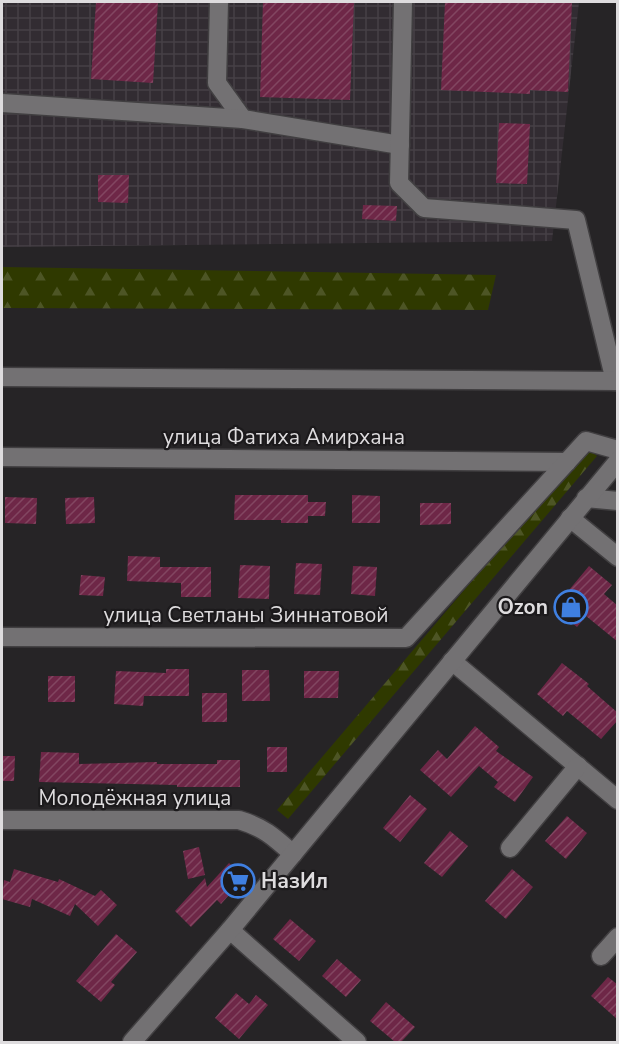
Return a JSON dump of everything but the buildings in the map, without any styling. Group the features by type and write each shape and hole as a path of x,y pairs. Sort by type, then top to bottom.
{"street":[{"path":"219,2 217,83 243,119"},
{"path":"2,377 616,381 576,220 423,208 399,183 403,2"},
{"path":"2,102 243,119 400,145"},
{"name":"улица Светланы Зиннатовой","path":"2,637 406,638 586,441 618,450"},
{"name":"улица Фатиха Амирхана","path":"2,457 567,462"},
{"path":"132,1042 230,930 618,461"},
{"path":"586,498 618,501"},
{"path":"570,518 618,557"},
{"path":"452,661 618,800"},
{"path":"510,848 578,766"},
{"name":"Молодёжная улица","path":"2,820 239,820 256,825 271,834 293,854"},
{"path":"230,930 357,1042"},
{"path":"601,956 618,937"}],"shaded area":[{"path":"2,2 579,2 552,241 2,247"}],"green space":[{"path":"2,267 496,275 488,310 2,308"},
{"path":"586,447 597,456 288,819 277,810"}],"place":[{"name":"Ozon","path":"571,607"},
{"name":"НазИл","path":"238,881"}]}
